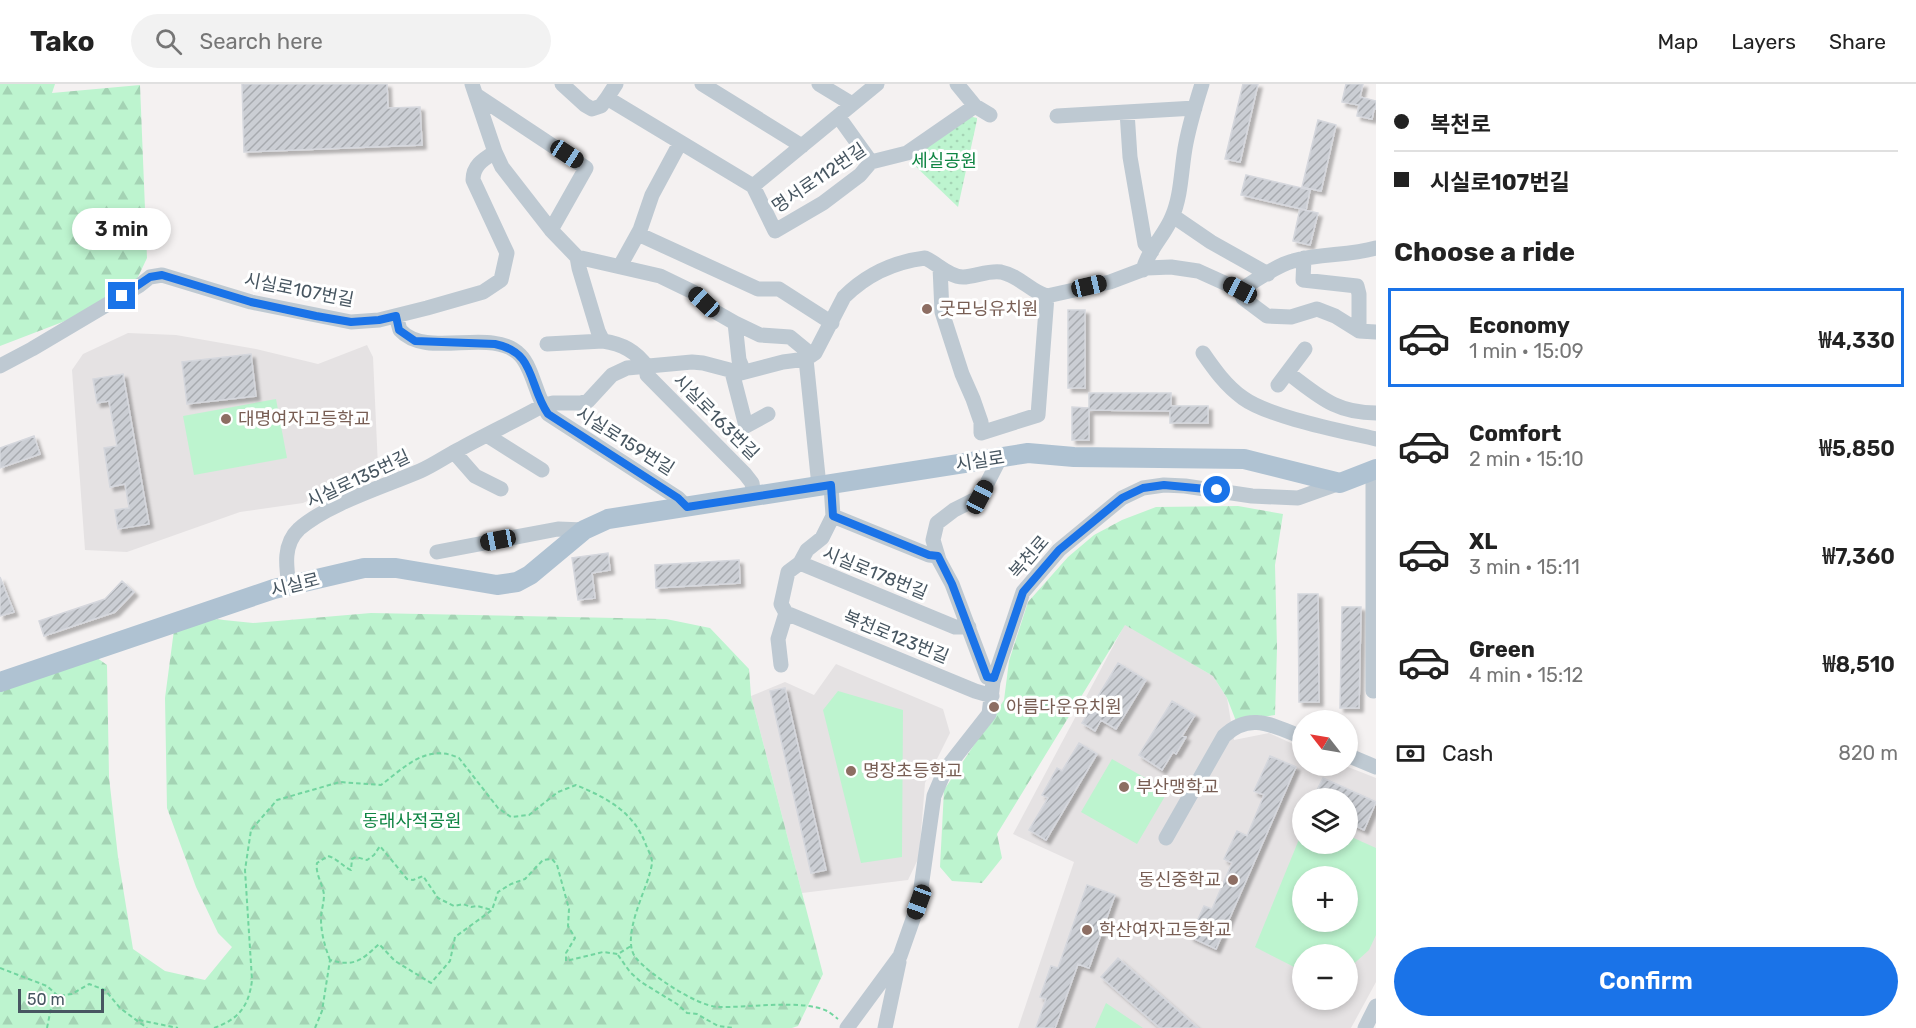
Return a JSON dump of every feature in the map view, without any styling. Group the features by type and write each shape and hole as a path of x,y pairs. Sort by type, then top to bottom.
{"main road":[{"name":"시실로","path":"0,682 289,585 364,568 384,567 497,585 517,582 530,575 584,530 608,519 1028,453 1074,457 1244,459 1340,483"},
{"path":"1340,483 1374,470"}],"street":[{"path":"562,84 592,109 601,106 616,84"},
{"path":"702,84 802,146"},
{"path":"819,84 852,104"},
{"path":"753,186 877,84"},
{"path":"957,84 975,106 990,115"},
{"path":"1143,270 1147,257 1165,232 1173,216 1186,144 1202,84"},
{"path":"474,90 495,152 509,177 551,230 577,257 660,276 693,292 714,311 735,323 760,334 790,337 807,351 806,359 825,486 833,516 822,538 807,550 800,563 788,572 781,604 786,613 778,639 781,665"},
{"path":"474,90 586,168 551,230"},
{"name":"명서로112번길","path":"607,98 753,186 775,231 823,203 860,175 871,162 907,153 975,106"},
{"path":"1057,116 1195,108"},
{"path":"1126,112 1130,158 1145,244 1152,251"},
{"path":"838,116 871,162"},
{"path":"620,267 638,234 652,195 680,143"},
{"name":"시실로107번길","path":"0,366 32,350 150,277 162,275 251,302 351,322 379,320 483,292 501,280 507,253 476,188 473,173 480,162 495,152"},
{"path":"1173,216 1211,242 1268,274"},
{"path":"638,234 758,290 779,289 832,323"},
{"path":"1240,290 1291,261 1359,253 1376,248"},
{"path":"547,344 603,341 598,331 577,257"},
{"path":"738,372 806,359 815,353 844,297 861,282 883,268 925,258 963,277 998,271 1018,278 1047,296 1110,282 1143,270 1171,267 1198,271 1240,290 1243,298 1267,316 1291,317 1317,309 1335,316 1359,331 1376,332"},
{"path":"1304,258 1302,280 1357,286 1359,331"},
{"path":"940,267 942,312 962,374 981,422 981,433 1038,415 1047,296"},
{"path":"396,316 399,330 415,341 495,344 515,350 525,362 542,406"},
{"path":"735,323 738,372 746,426 768,414"},
{"name":"시실로163번길","path":"603,341 620,344 640,357 647,367 647,375 745,474 752,483 754,496"},
{"path":"1278,385 1305,349"},
{"path":"1203,353 1218,375 1244,399 1278,414 1376,439"},
{"name":"시실로135번길","path":"289,585 286,558 290,542 299,529 335,508 422,471 542,406 588,401 620,369 692,362 738,372"},
{"path":"1288,373 1330,404 1359,413 1376,413"},
{"name":"시실로159번길","path":"542,406 552,417 678,498 687,507"},
{"path":"488,436 542,470"},
{"path":"454,452 475,476 501,489"},
{"name":"시실로178번길","path":"994,678 987,677 933,540 937,524 954,510 980,497 1000,458"},
{"path":"1373,691 1374,470"},
{"name":"복천로","path":"848,1028 900,956 919,902 934,796 945,770 989,714 994,678 1023,592 1059,550 1122,498 1143,488 1164,485 1185,486 1252,496 1298,498 1340,483"},
{"name":"시실로178번길","path":"833,516 929,555 938,556"},
{"name":"시실로","path":"437,552 558,529 584,530"},
{"name":"시실로178번길","path":"800,563 955,627 969,627"},
{"name":"복천로123번길","path":"786,613 992,696"},
{"path":"1166,838 1224,736 1234,726 1247,722 1268,723 1292,733"},
{"path":"1358,760 1376,767"},
{"path":"885,1028 900,956"},
{"path":"1365,1028 1376,1006"}],"path":[{"path":"214,1028 234,1020 250,996 252,980 245,870 251,830 277,800 340,782 381,785 413,761 433,752 450,754 459,758 498,808 512,817 530,815 558,792 576,784 612,801 631,818 644,838 652,863 634,919 631,946 634,957 668,984 704,1004 716,1007 784,1005 811,1007 827,1011 848,1028"},
{"path":"315,1028 322,1011 330,960 324,946 321,924 324,895 316,870 317,863 328,856 337,859 351,870 352,859 356,857 368,860 380,846 407,879 413,880 423,876 438,898 454,906 463,904 471,908 477,906 492,910"},
{"path":"330,960 346,964 363,959 379,944 395,961 431,983 450,962 455,937 492,910 498,892 525,879 543,860 552,860 557,865 569,909 568,926 575,938 566,953 566,961 603,952 618,954 631,946"},
{"path":"618,954 630,972 641,982 677,1004 687,1013 697,1014 718,1026 733,1028"},
{"path":"0,968 47,986 58,996"},
{"path":"47,1028 52,1003 58,996 72,994 88,984 105,990 120,1008 147,1028"},
{"path":"137,1019 178,1028"}],"shaded area":[{"name":"대명여자고등학교","path":"128,333 176,335 256,349 318,364 367,345 373,357 378,467 303,503 240,512 127,552 85,550 72,370 83,354"},
{"path":"1125,624 1213,676 1227,698 1234,740 1269,733 1292,743 1292,776 1358,776 1358,771 1376,778 1376,982 1351,1028 1018,1028 1074,862 1013,834"},
{"name":"명장초등학교","path":"836,664 943,709 950,733 925,783 919,857 908,880 802,893 751,696 785,682 814,695"}],"green space":[{"path":"0,84 55,84 52,93 140,85 147,258 137,279 86,313 0,346"},
{"name":"세실공원","path":"969,116 977,120 958,207 911,162 915,152"},
{"path":"276,399 287,458 194,475 183,416"},
{"path":"1238,506 1283,514 1275,565 1277,648 1275,715 1236,721 1227,698 1213,676 1125,625 997,834 1002,858 982,883 952,881 940,867 944,790 1004,700 1009,661 1028,602 1068,557 1094,535 1122,520 1156,507"},
{"name":"동래사적공원","path":"371,613 666,619 710,628 749,669 751,696 823,974 798,1026 792,1028 0,1028 0,691 93,655 107,665 109,777 118,857 133,949 165,971 205,980 232,947 218,933 196,887 167,808 165,698 174,630 214,619 253,623"},
{"path":"838,691 903,710 902,857 861,863 823,710"},
{"path":"1112,759 1168,791 1137,844 1081,812"},
{"path":"1358,840 1376,848 1376,935 1369,950 1358,960 1358,944 1292,944 1292,966 1255,947 1293,854 1358,854"},
{"path":"1106,1003 1143,1028 1095,1028"}],"building":[{"path":"242,84 387,84 388,108 420,107 422,145 244,152"},
{"path":"1243,84 1258,84 1240,162 1225,159"},
{"path":"1346,84 1363,84 1360,97 1376,101 1372,119 1357,116 1359,105 1342,102"},
{"path":"1318,120 1336,125 1321,191 1302,187"},
{"path":"1246,175 1310,190 1306,210 1241,195"},
{"path":"1300,209 1318,213 1310,245 1293,241"},
{"path":"1068,310 1085,310 1085,388 1068,388"},
{"path":"251,354 256,396 187,404 182,362"},
{"path":"123,374 149,524 118,529 115,510 129,508 125,484 110,487 104,448 117,446 109,401 97,403 93,379"},
{"path":"1089,393 1171,393 1171,406 1208,406 1208,423 1170,423 1170,411 1089,410 1089,440 1072,440 1072,407 1089,408"},
{"path":"34,436 40,454 0,468 0,448"},
{"path":"608,553 610,570 592,573 595,598 578,600 572,558"},
{"path":"739,560 740,583 656,588 655,565"},
{"path":"0,577 14,612 0,616"},
{"path":"122,581 134,592 115,612 44,636 39,621 105,599"},
{"path":"1298,594 1318,594 1319,702 1299,702"},
{"path":"1342,607 1361,607 1359,708 1340,708"},
{"path":"1118,663 1146,680 1116,729 1101,720 1095,731 1082,723"},
{"path":"785,688 826,870 811,873 770,691"},
{"path":"1172,701 1195,715 1182,736 1186,737 1176,754 1173,752 1162,770 1139,755"},
{"path":"1079,743 1097,754 1046,840 1029,830 1048,798 1042,795 1057,768 1062,771"},
{"path":"1270,756 1292,765 1292,776 1216,949 1190,937 1204,906 1212,909 1232,863 1224,859 1237,831 1247,836 1264,795 1254,791"},
{"path":"1323,778 1345,788 1318,788"},
{"path":"1358,794 1376,802 1364,830 1358,827"},
{"name":"학산여자고등학교","path":"1087,885 1115,895 1089,968 1078,964 1055,1028 1036,1028 1046,999 1040,997 1051,966 1058,968"},
{"path":"1118,958 1198,1028 1160,1028 1101,977"}],"place":[{"name":"굿모닝유치원","path":"927,309"},
{"name":"대명여자고등학교","path":"226,419"},
{"name":"아름다운유치원","path":"994,707"},
{"name":"명장초등학교","path":"851,771"},
{"name":"부산맹학교","path":"1124,787"},
{"name":"동신중학교","path":"1233,880"},
{"name":"학산여자고등학교","path":"1087,930"}],"route":[{"path":"122,296 150,277 162,275 251,302 316,316 351,322 396,316 399,330 415,341 507,346 523,358 542,406 548,414 678,498 687,507 831,485 833,516 929,555 938,556 967,621 987,677 994,678 1023,592 1059,550 1122,498 1143,488 1164,485 1217,490"}]}
